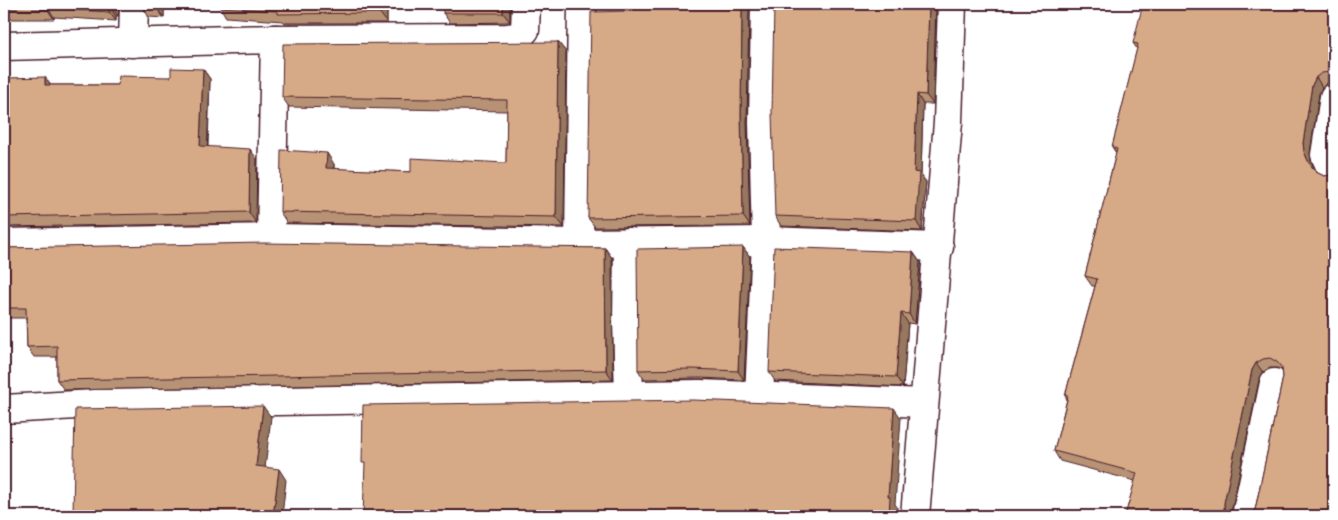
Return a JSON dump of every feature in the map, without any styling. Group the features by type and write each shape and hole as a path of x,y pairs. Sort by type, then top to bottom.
{"street":[{"path":"133,42 134,4"},
{"path":"4,46 274,39 518,37 525,30 526,4"},
{"path":"579,243 582,4"},
{"path":"759,397 766,242 762,124 765,4"},
{"path":"915,516 939,247 948,122 952,4"},
{"path":"270,238 274,39"},
{"path":"1334,97 1325,155 1334,170"},
{"path":"4,243 270,238 579,243 766,242 939,247"},
{"path":"628,242 627,326 629,395"},
{"path":"1246,516 1274,383"},
{"path":"4,409 95,404 700,394 924,403"}],"building":[{"path":"4,4 112,4 109,6 109,12 48,8 48,10 4,9"},
{"path":"142,4 157,4 157,8 143,8"},
{"path":"220,4 380,4 380,13 278,14 278,11 220,7"},
{"path":"443,4 503,4 503,13 443,13"},
{"path":"630,4 742,4 741,114 743,216 588,218 591,12 630,11"},
{"path":"774,4 929,4 926,95 917,94 914,172 919,173 916,221 775,216 772,113"},
{"path":"1143,4 1334,4 1334,74 1329,72 1322,73 1316,77 1312,85 1303,143 1304,152 1316,172 1324,176 1334,174 1334,516 1251,516 1255,510 1283,377 1282,368 1270,358 1256,363 1252,370 1224,503 1224,511 1228,516 1125,516 1137,473 1054,451 1068,396 1065,396 1097,279 1085,276 1117,149 1112,147 1138,44 1133,43"},
{"path":"558,42 556,217 280,212 281,150 327,153 326,168 411,172 411,158 506,163 507,100 282,97 283,44"},
{"path":"171,68 203,69 200,146 250,149 249,212 4,217 4,123 8,123 7,78 45,77 45,85 118,85 119,76 171,77"},
{"path":"264,243 605,248 606,370 57,380 57,346 27,347 26,308 4,308 4,248"},
{"path":"743,247 738,371 693,369 638,370 637,249"},
{"path":"774,247 913,252 909,314 901,313 896,377 769,372"},
{"path":"693,400 894,408 888,497 890,497 889,516 363,516 365,463 362,463 363,405"},
{"path":"263,406 256,466 279,469 273,516 56,516 56,512 73,514 75,409"}]}
